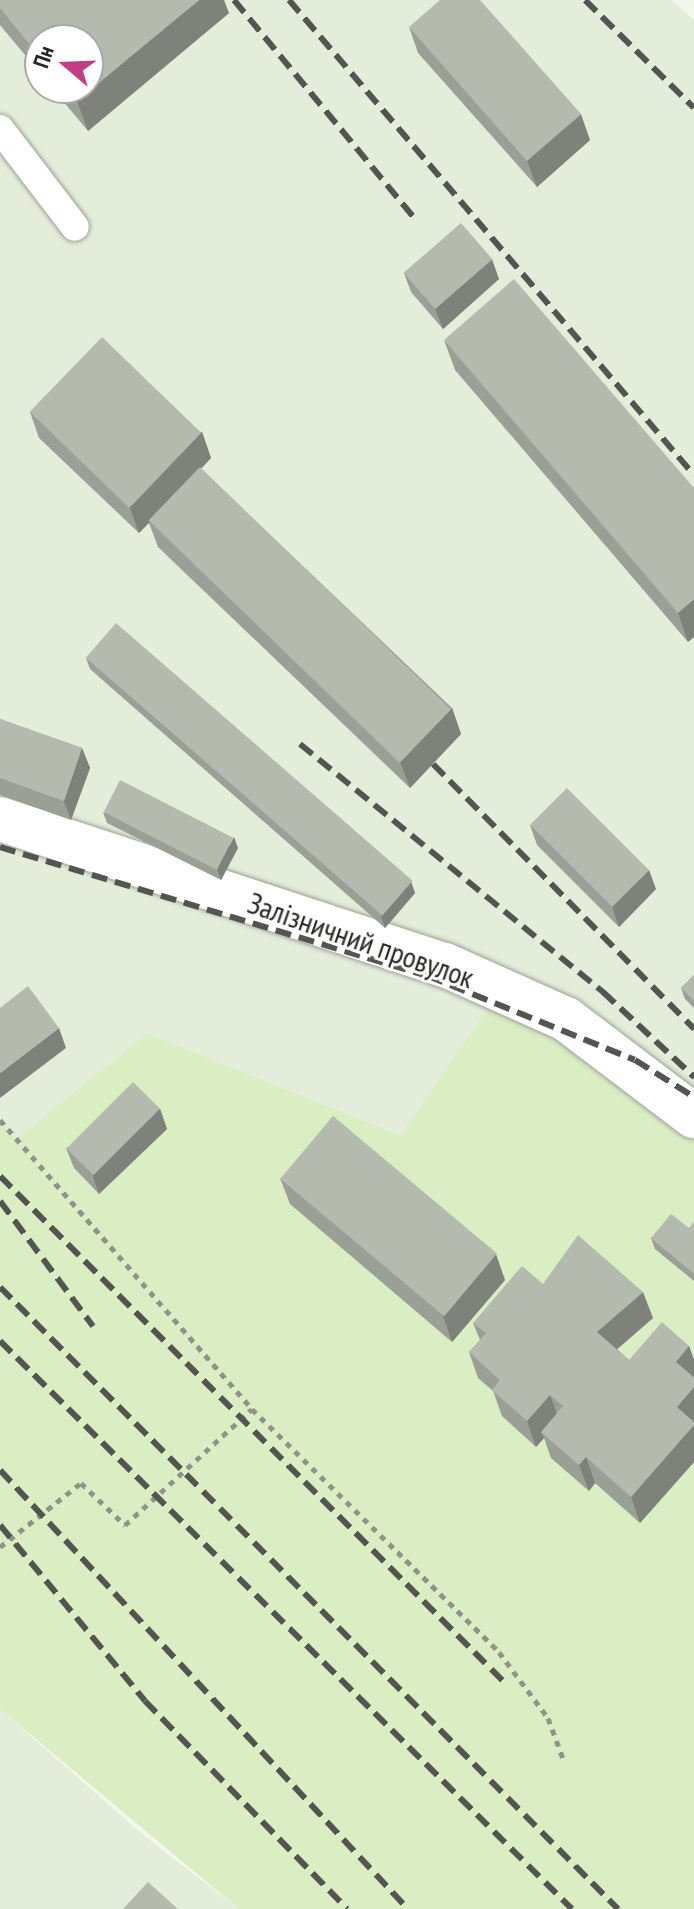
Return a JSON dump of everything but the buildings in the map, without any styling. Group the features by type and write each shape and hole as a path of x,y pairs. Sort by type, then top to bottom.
{"street":[{"name":"Залізничний провулок","path":"0,819 445,965 566,1019 694,1116"}],"lane":[{"path":"0,129 75,227"}],"path":[{"path":"0,1120 252,1409 499,1652 548,1718 564,1761"},
{"path":"0,1547 81,1483 125,1525 252,1409"}],"shaded area":[{"path":"0,0 671,0 694,20 694,1101 502,990 400,1135 147,1033 16,1139 0,1120"},
{"path":"0,1709 142,1834 239,1909 0,1909"}],"green space":[{"path":"501,990 694,1101 694,1909 239,1909 0,1709 0,1120 16,1139 147,1033 400,1135"}],"railway":[{"path":"234,0 415,219"},
{"path":"289,0 694,475"},
{"path":"585,0 694,108"},
{"path":"300,744 603,992 694,1077"},
{"path":"433,764 694,1029"},
{"path":"0,847 428,976 635,1060 694,1097"},
{"path":"0,1176 508,1686"},
{"path":"0,1201 93,1326"},
{"path":"0,1287 618,1909"},
{"path":"0,1341 572,1909"},
{"path":"0,1470 408,1909"},
{"path":"0,1525 145,1701 347,1909"}]}
